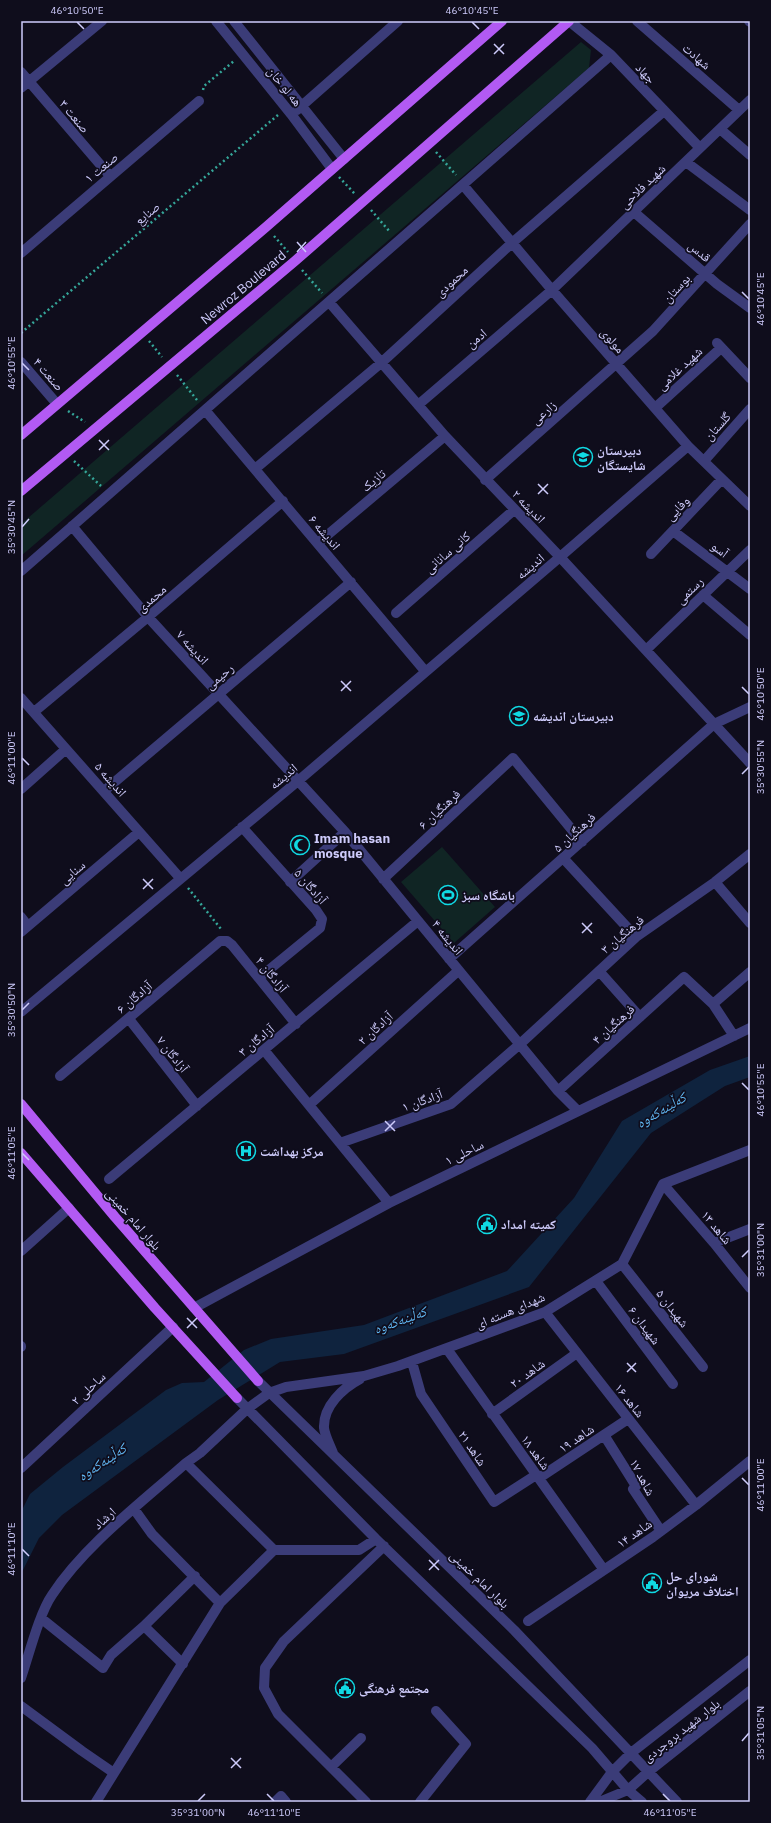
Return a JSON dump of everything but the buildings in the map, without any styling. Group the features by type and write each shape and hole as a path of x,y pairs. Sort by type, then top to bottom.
{"main road":[{"path":"21,435 344,159 502,21"},
{"name":"Newroz Boulevard","path":"21,491 295,261 569,21"},
{"name":"بلوار امام خمینی","path":"21,1104 115,1217 258,1381"},
{"path":"21,1153 173,1328 237,1398"}],"street":[{"path":"21,88 102,21"},
{"name":"هه لو خان","path":"216,21 332,169"},
{"path":"234,21 344,159"},
{"path":"288,111 301,106 398,21"},
{"name":"جهاد","path":"569,21 611,55 700,148"},
{"name":"شهادت","path":"637,21 739,110"},
{"path":"21,571 611,55"},
{"name":"صنعت ۳","path":"21,72 110,176"},
{"name":"شهید فلاحی","path":"552,290 750,100"},
{"name":"صنعت ۱","path":"21,253 199,101"},
{"name":"محمودی","path":"255,469 381,363 512,243 664,111"},
{"path":"720,129 750,155"},
{"path":"686,162 750,210"},
{"name":"مولوی","path":"463,185 688,446 750,506"},
{"name":"قدس","path":"634,212 707,274 750,308"},
{"name":"بوستان","path":"617,365 653,331 707,274 750,224"},
{"name":"ادمن","path":"418,405 552,290"},
{"name":"اندیشه ۲","path":"329,302 444,436 560,557 750,763"},
{"name":"شهید غلامی","path":"655,408 719,346 750,378"},
{"name":"صنعت ۴","path":"21,362 57,404"},
{"name":"زارعی","path":"485,480 617,365"},
{"name":"گلستان","path":"704,461 750,409"},
{"name":"اندیشه ۶","path":"205,410 426,671"},
{"name":"تازیک","path":"318,543 444,436"},
{"name":"اندیشه","path":"21,1012 298,781 688,446"},
{"name":"وفایی","path":"651,554 722,479"},
{"name":"محمدی","path":"34,712 148,617 282,501"},
{"name":"کانی سانانی","path":"396,613 514,510"},
{"name":"اندیشه ۷","path":"72,526 148,617 298,781"},
{"name":"آسو","path":"673,530 750,589"},
{"name":"رستمی","path":"646,650 750,550"},
{"name":"رحیمی","path":"104,791 351,582"},
{"path":"702,595 750,635"},
{"name":"اندیشه ۵","path":"21,698 180,878"},
{"name":"فرهنگیان ۵","path":"450,959 714,724 750,707"},
{"path":"21,788 66,749"},
{"name":"فرهنگیان ۶","path":"383,879 513,758 582,842"},
{"name":"اندیشه ۴","path":"298,781 344,832 558,1091 578,1111"},
{"name":"آزادگان ۵","path":"242,827 316,910 322,919 320,928 259,978"},
{"name":"سنایی","path":"24,929 139,832"},
{"path":"290,882 344,832"},
{"name":"فرهنگیان ۳","path":"520,1044 636,937 715,882 750,854"},
{"path":"564,859 636,937"},
{"path":"715,882 750,923"},
{"path":"21,917 24,929"},
{"name":"آزادگان ۳","path":"109,1179 418,921"},
{"name":"آزادگان ۶","path":"60,1076 220,941 227,941"},
{"name":"آزادگان ۴","path":"227,941 232,945 296,1024"},
{"name":"آزادگان ۲","path":"309,1105 458,971"},
{"path":"599,971 640,1017"},
{"path":"734,1036 714,1004 750,972"},
{"name":"فرهنگیان ۴","path":"558,1091 684,977 714,1004"},
{"name":"آزادگان ۷","path":"129,1019 197,1106"},
{"name":"ساحلی ۱","path":"194,1308 389,1203 750,1028"},
{"name":"آزادگان ۱","path":"340,1142 451,1104 520,1044"},
{"path":"264,1050 389,1203"},
{"path":"622,1264 662,1184 750,1150"},
{"name":"شاهد ۱۳","path":"662,1184 714,1243 750,1287"},
{"path":"21,1251 69,1208"},
{"path":"714,1243 750,1229"},
{"name":"شهدای هسته ای","path":"247,1409 269,1393 286,1386 364,1376 412,1362 544,1312 622,1264"},
{"name":"شهیدان ۵","path":"622,1264 703,1367"},
{"name":"شهیدان ۶","path":"596,1281 672,1384"},
{"name":"شاهد ۱۶","path":"544,1312 696,1505"},
{"name":"ساحلی ۲","path":"21,1468 173,1328"},
{"name":"شاهد ۱۸","path":"446,1349 604,1570"},
{"name":"شاهد ۲۰","path":"492,1414 576,1353"},
{"name":"شاهد ۲۱","path":"412,1362 421,1394 494,1502 537,1477"},
{"path":"333,1454 324,1429 326,1416 333,1403 346,1387 364,1376"},
{"name":"بلوار امام خمینی","path":"258,1381 514,1630 677,1802"},
{"path":"237,1398 376,1539 592,1748 628,1790 642,1802"},
{"name":"ارشاد","path":"21,1678 51,1596 92,1547 186,1463 200,1453 247,1409"},
{"name":"شاهد ۱۹","path":"537,1477 628,1419"},
{"name":"شاهد ۱۷","path":"604,1435 636,1486 633,1489 661,1531"},
{"name":"شاهد ۱۴","path":"528,1621 661,1531 696,1505 750,1461"},
{"path":"186,1463 274,1550"},
{"path":"134,1509 152,1534 220,1603"},
{"path":"96,1802 220,1603 274,1550 359,1550 376,1539"},
{"path":"366,1802 278,1714 264,1688 265,1668 284,1641 384,1546"},
{"path":"42,1618 103,1668 111,1655 144,1626 195,1576"},
{"path":"144,1626 182,1664"},
{"name":"بلوار شهید بروجردی","path":"590,1802 612,1772 631,1753 750,1660"},
{"name":"بلوار شهید بروجردی","path":"599,1802 628,1790 648,1772 750,1691"},
{"path":"21,1706 114,1773"},
{"path":"420,1802 466,1744 436,1711"},
{"path":"331,1767 361,1738"},
{"path":"276,1802 281,1796 286,1802"}],"path":[{"path":"199,101 204,86 242,55"},
{"name":"صنایع","path":"21,333 288,111"},
{"path":"429,144 463,185"},
{"path":"57,404 96,429"},
{"path":"66,454 109,494"},
{"path":"180,878 226,934 227,941"}],"green space":[{"path":"581,42 591,50 589,68 21,556 21,524"},
{"name":"باشگاه سبز","path":"442,847 495,907 454,943 401,882"}],"water":[{"name":"کەڵینەکەوە","path":"750,1056 750,1077 725,1086 651,1133 529,1287 344,1354 280,1362 218,1400 62,1515 39,1538 21,1574 21,1512 30,1494 63,1467 166,1390 182,1383 204,1382 244,1350 271,1339 364,1325 507,1271 574,1198 622,1121 710,1070"}],"place":[{"name":"دبیرستان شایستگان","path":"583,457"},
{"name":"دبیرستان اندیشه","path":"519,716"},
{"name":"Imam hasan mosque","path":"300,845"},
{"name":"باشگاه سبز","path":"448,895"},
{"name":"مرکز بهداشت","path":"246,1151"},
{"name":"کمیته امداد","path":"487,1224"},
{"name":"شورای حل اختلاف مریوان","path":"652,1583"},
{"name":"مجتمع فرهنگی","path":"345,1688"}]}
